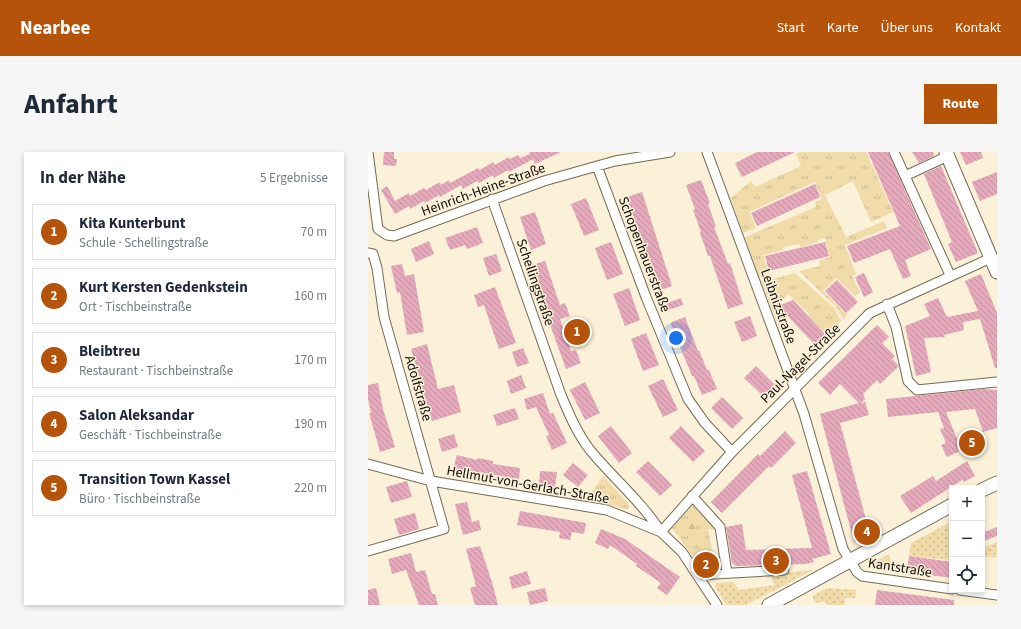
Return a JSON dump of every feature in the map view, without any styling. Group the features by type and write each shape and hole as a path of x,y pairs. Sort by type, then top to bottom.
{"main road":[{"path":"947,154 997,272"},
{"path":"985,489 997,483"},
{"path":"769,605 949,507"}],"street":[{"name":"Heinrich-Heine-Straße","path":"368,152 378,229 387,235 394,236 492,199 597,166 614,156 670,152"},
{"name":"Leibnizstraße","path":"706,152 804,414 842,549 850,561"},
{"path":"894,152 950,275"},
{"path":"905,176 947,154"},
{"name":"Schopenhauerstraße","path":"597,166 646,296 688,399 705,423 732,452"},
{"name":"Schellingstraße","path":"492,199 560,396 575,426 589,448 650,514 660,532"},
{"name":"Adolfstraße","path":"368,551 444,529 384,317 377,268 370,254"},
{"name":"Paul-Nagel-Straße","path":"660,532 732,452 870,313 950,275 991,258"},
{"path":"887,304 896,328 908,381 917,390 997,382"},
{"name":"Hellmut-von-Gerlach-Straße","path":"368,464 430,481 606,510 660,532 682,552 716,605"},
{"path":"692,496 720,527 727,573"},
{"name":"Kantstraße","path":"850,561 857,572 868,578 949,589"},
{"path":"698,575 784,570"},
{"path":"982,593 997,595"}],"green space":[{"path":"799,152 866,152 893,212 871,222 853,181 825,195 846,237 884,221 887,228 845,245 856,274 852,276 860,292 855,296 836,278 823,291 847,315 844,320 835,306 799,271 820,266 819,261 830,257 825,238 818,240 818,242 800,247 799,244 783,247 783,250 763,255 768,273 759,276 745,237 816,207 815,202 822,199 815,182 749,212 756,228 743,233 731,198 751,181 755,187 801,166 796,154"},
{"path":"795,273 834,308 841,321 827,335 808,316 809,314 788,294 777,306 787,317 781,332 762,282"},
{"path":"603,476 628,503 629,508 626,509 587,499"},
{"path":"693,505 717,530 708,529 714,559 721,561 722,567 702,569 672,528"},
{"path":"687,519 693,521 695,527 693,533 687,535 681,533 679,527 681,521"},
{"path":"949,523 949,560 909,556 911,543"},
{"path":"997,542 997,558 985,556 985,547"},
{"path":"889,554 894,571 874,568 870,564"},
{"path":"813,570 746,605 726,605 715,586 716,583 733,582 739,590 775,585 770,574"},
{"path":"827,588 856,590 855,598 845,598 845,605 827,605 825,601 816,603 812,596"}],"building":[{"path":"384,152 394,152 394,159 397,159 396,166 383,165"},
{"path":"530,152 561,152 535,164 533,159 509,172 508,170 494,178 493,175 479,183 477,181 463,189 461,185 440,197 439,195 425,203 424,201 410,209 409,206 395,214 381,190 387,186 395,201 409,193 410,196 424,188 426,190 440,182 441,185 449,180 450,183 478,168 480,170 493,162 495,165 509,157 510,159 518,155 520,158 530,154"},
{"path":"757,152 795,152 742,177 735,163"},
{"path":"868,152 888,152 931,249 905,260 911,276 903,279 890,249 854,263 847,246 900,226"},
{"path":"912,152 933,152 934,156 919,163"},
{"path":"960,152 981,152 983,158 966,165"},
{"path":"941,166 978,253 956,262 948,244 952,242 924,174"},
{"path":"997,172 997,194 980,201 972,182"},
{"path":"701,180 710,203 708,204 716,227 714,227 728,264 730,263 743,304 728,309 710,256 708,256 700,233 701,232 693,210 695,209 686,185"},
{"path":"815,184 820,197 757,226 751,213"},
{"path":"642,192 672,286 658,291 627,197"},
{"path":"586,198 599,230 584,236 571,204"},
{"path":"535,212 546,244 531,250 520,217"},
{"path":"477,227 483,243 467,249 465,245 450,250 445,238"},
{"path":"429,241 434,254 416,262 411,249"},
{"path":"611,242 623,274 607,280 595,248"},
{"path":"825,242 829,256 769,271 765,256"},
{"path":"496,254 502,271 489,276 483,258"},
{"path":"545,261 560,305 565,303 570,316 560,319 571,351 576,350 581,363 566,369 529,266"},
{"path":"402,264 405,276 414,274 424,332 407,335 400,292 397,293 391,266"},
{"path":"864,273 873,292 864,297 855,277"},
{"path":"981,274 997,313 997,368 995,368 980,319 963,322 964,330 944,335 945,337 924,338 931,372 916,376 905,326 930,316 924,304 938,298 947,317 978,311 965,281"},
{"path":"837,280 858,302 846,313 825,291"},
{"path":"495,287 516,343 499,349 484,305 478,307 474,295"},
{"path":"629,288 640,320 625,326 613,294"},
{"path":"681,298 683,305 668,310 665,304"},
{"path":"793,300 825,334 815,345 778,306"},
{"path":"750,316 757,336 742,342 734,322"},
{"path":"685,317 698,351 699,350 717,389 702,395 694,376 692,376 671,325 672,322"},
{"path":"877,325 889,337 882,343 895,356 892,359 899,366 880,384 877,380 863,394 865,399 861,403 865,402 869,415 840,423 871,538 854,542 820,414 859,403 840,384 830,395 818,383"},
{"path":"646,333 659,365 643,371 631,339"},
{"path":"427,344 438,389 454,385 461,412 432,421 411,349"},
{"path":"523,348 529,363 517,367 512,352"},
{"path":"756,366 775,385 764,397 744,378"},
{"path":"521,375 526,388 511,394 507,381"},
{"path":"663,379 678,410 663,417 648,386"},
{"path":"585,382 600,413 585,420 570,390"},
{"path":"378,383 383,409 395,447 380,452 369,413 371,413 368,399 368,385"},
{"path":"984,389 997,390 997,428 983,432 975,409 946,412 958,441 976,433 980,442 947,457 941,445 946,443 940,429 944,428 938,412 888,417 886,399"},
{"path":"543,393 550,414 553,413 567,443 552,450 546,436 549,435 536,407 527,410 524,399"},
{"path":"722,397 743,418 732,429 711,408"},
{"path":"515,408 519,419 497,426 493,415"},
{"path":"611,426 632,453 619,463 598,436"},
{"path":"681,426 705,451 693,462 669,438"},
{"path":"785,431 796,443 771,468 769,466 722,513 711,502 758,454 760,456"},
{"path":"454,434 458,447 442,452 438,439"},
{"path":"457,455 477,460 478,458 493,461 493,464 520,468 519,479 466,470 465,473 453,469"},
{"path":"648,461 672,485 660,496 636,472"},
{"path":"967,461 975,476 964,482 962,480 954,485 949,485 949,488 911,513 900,496 933,476 936,481"},
{"path":"573,463 588,475 578,487 563,475"},
{"path":"540,471 557,472 555,487 539,485"},
{"path":"807,471 831,554 812,559 814,562 806,564 736,566 732,563 726,527 742,524 746,550 812,548 792,475"},
{"path":"407,481 412,497 391,503 386,487"},
{"path":"467,502 472,522 479,520 481,530 463,535 455,504"},
{"path":"520,511 586,523 584,534 572,532 570,540 559,538 560,532 517,525"},
{"path":"415,513 419,529 399,535 394,519"},
{"path":"997,527 997,536 985,541 985,532"},
{"path":"601,529 625,539 680,577 667,595 657,588 661,583 636,566 637,564 610,545 608,549 595,543"},
{"path":"480,546 498,605 475,605 470,588 476,586 466,549"},
{"path":"411,553 416,572 425,570 432,594 435,594 438,605 419,605 406,570 392,574 388,559"},
{"path":"909,556 949,562 949,578 907,572"},
{"path":"527,571 531,584 512,589 509,577"},
{"path":"376,588 380,605 368,605 368,590"},
{"path":"545,588 548,601 530,605 527,592"},
{"path":"877,590 954,600 954,605 875,605"}],"place":[{"name":"Kita Kunterbunt","path":"577,332"},
{"name":"Transition Town Kassel","path":"972,443"},
{"name":"Salon Aleksandar","path":"867,532"},
{"name":"Bleibtreu","path":"776,561"},
{"name":"Kurt Kersten Gedenkstein","path":"706,565"}]}
